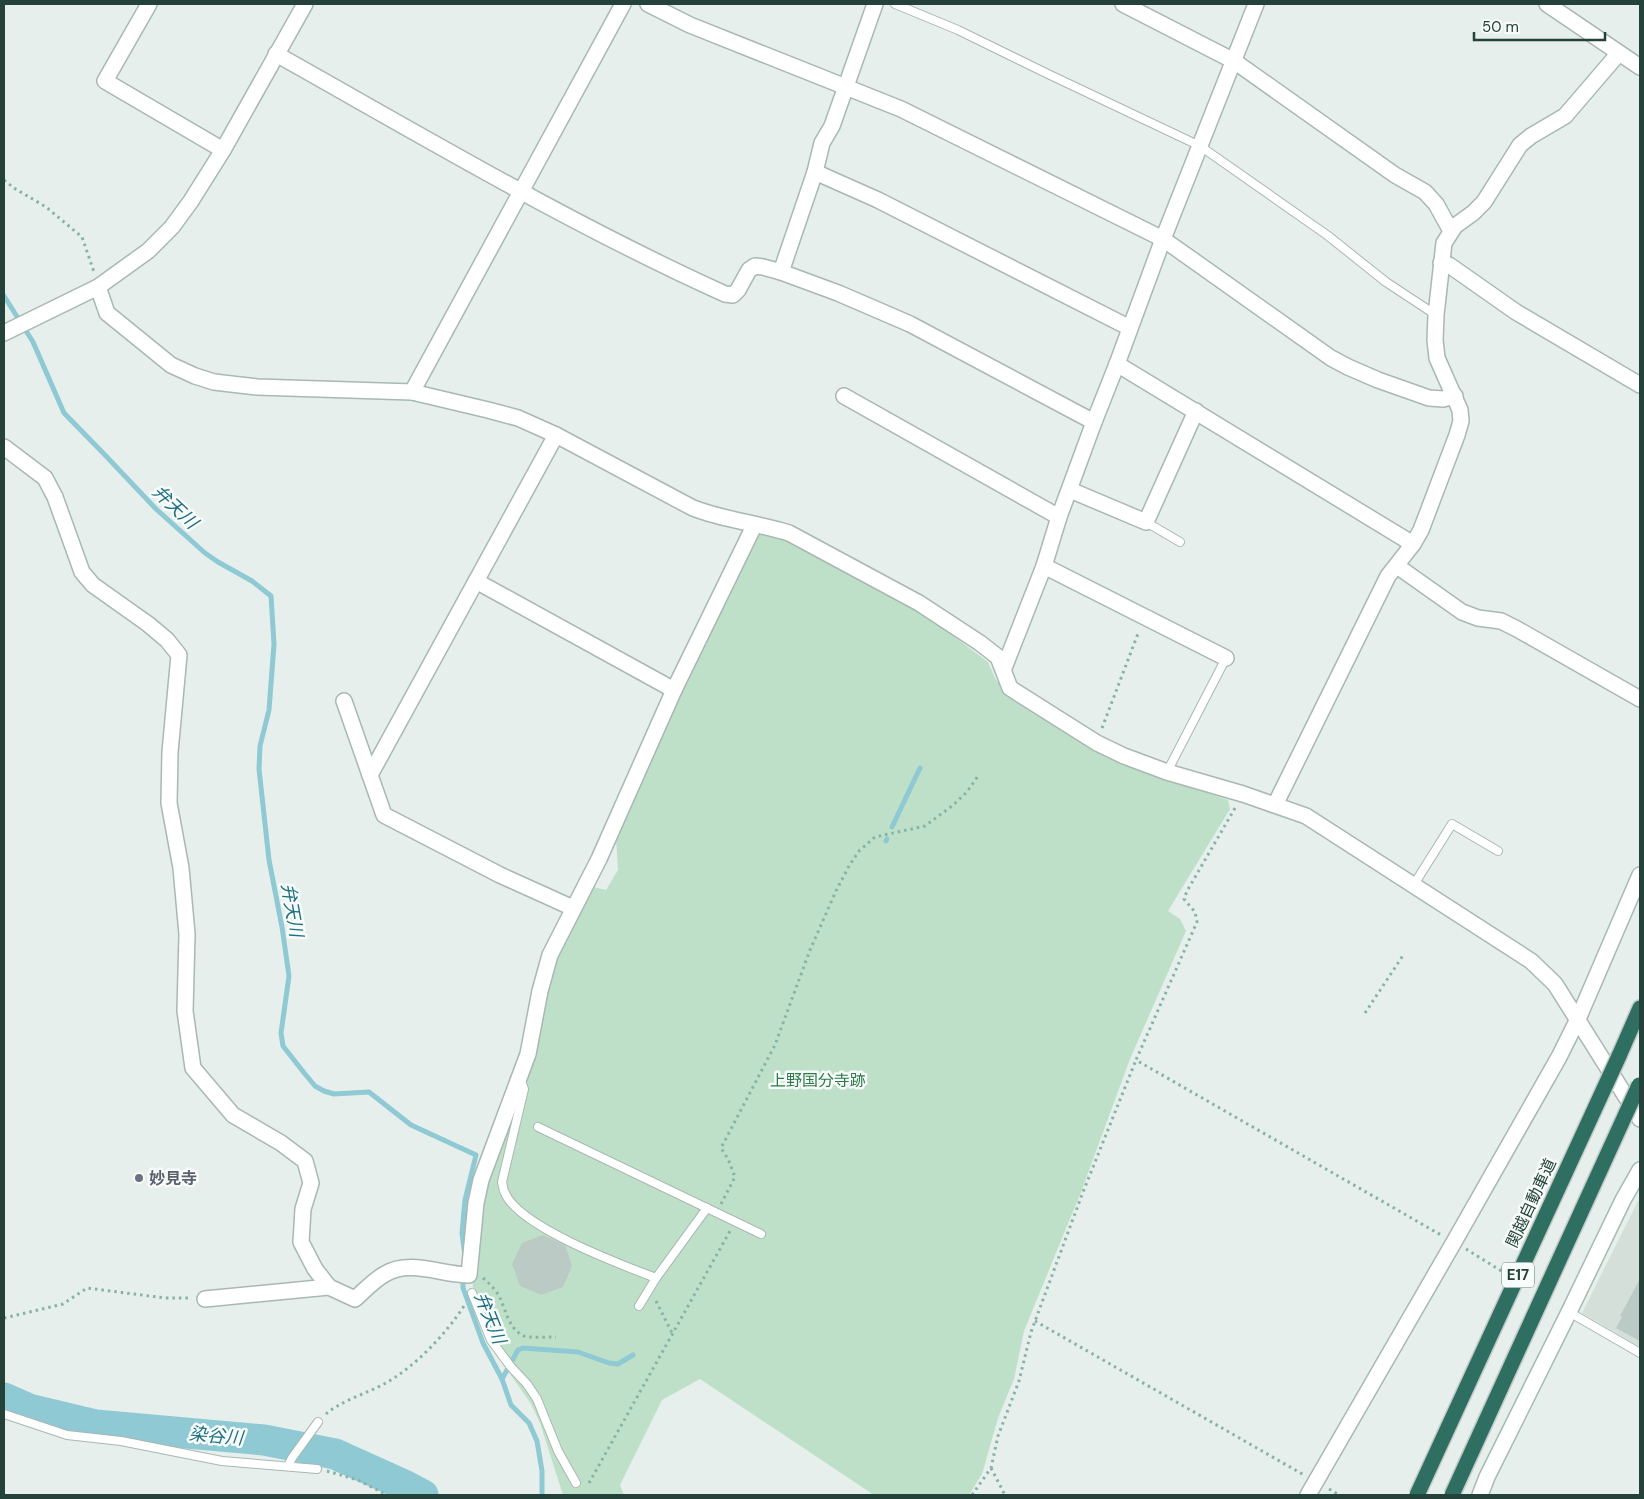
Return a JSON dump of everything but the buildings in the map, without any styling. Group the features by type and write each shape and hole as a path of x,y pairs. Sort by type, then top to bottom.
{"highway":[{"name":"関越自動車道","path":"1417,1495 1640,1008"},
{"name":"E17","path":"1452,1495 1640,1084"}],"street":[{"path":"149,4 106,81 223,150"},
{"path":"8,329 47,314 98,288 148,251 172,227 223,150 305,4"},
{"path":"412,392 623,4"},
{"path":"648,4 690,25 901,109 1164,239 1331,358 1348,367 1429,398 1442,399 1455,396"},
{"path":"781,272 822,143 832,126 876,4"},
{"path":"1123,4 1234,61 1395,176 1425,192 1436,204 1451,231"},
{"path":"1004,668 1044,566 1059,517 1094,422 1256,4"},
{"path":"1551,5 1640,67"},
{"path":"1275,805 1388,576 1413,544 1427,519 1460,428 1461,415 1455,396 1437,358 1435,340 1444,244 1451,231 1484,202 1520,145 1531,136 1565,116 1619,53"},
{"path":"276,54 521,192 655,262 725,294 733,294 738,290 749,270 755,266 763,266 781,272 838,293 910,324 1094,422"},
{"path":"814,172 878,200 1130,328"},
{"path":"1441,263 1449,264 1516,312 1640,385"},
{"path":"98,288 107,313 171,365 194,376 214,382 257,387 412,392 518,418 556,435 693,508 754,526 772,528 789,533 919,603 998,657 1004,668 1010,688 1097,742 1124,756 1167,772 1243,794 1313,821 1540,969 1555,984 1640,1119"},
{"path":"1117,364 1413,544"},
{"path":"844,396 1059,517"},
{"path":"1070,490 1146,522 1196,412"},
{"path":"370,775 556,435"},
{"path":"4,447 45,478 55,497 82,572 93,584 168,640 179,655 170,752 169,803 181,868 187,934 184,1011 193,1068 233,1115 281,1143 305,1161 312,1182 303,1209 301,1242 315,1269 329,1287 355,1299 384,1274 401,1267 456,1275 469,1275 476,1203 481,1180 494,1141 520,1078 532,1039 550,955 610,835 674,690 754,526"},
{"path":"1044,566 1226,658"},
{"path":"1397,566 1462,612 1478,618 1501,621 1518,628 1640,700"},
{"path":"476,581 674,690"},
{"path":"344,701 384,814 500,875 573,908"},
{"path":"1308,1495 1558,1057 1578,1019 1640,875"},
{"path":"1480,1495 1487,1477 1623,1200 1640,1170"},
{"path":"205,1299 329,1287"}],"lane":[{"path":"895,4 958,30 1200,146 1327,235 1386,282 1436,315"},
{"path":"1146,522 1180,542"},
{"path":"1167,772 1226,658"},
{"path":"1413,886 1452,824 1498,851"},
{"path":"520,1078 524,1089 502,1182 505,1195 520,1212 538,1225 603,1258 656,1278"},
{"path":"538,1127 761,1234"},
{"path":"639,1306 656,1278 707,1208"},
{"path":"472,1293 490,1340 538,1399 558,1451 576,1483"},
{"path":"1569,1312 1640,1352"},
{"path":"4,1414 67,1435 122,1441 222,1462 317,1469"},
{"path":"288,1466 316,1425"}],"path":[{"path":"4,180 46,207 82,237 98,288"},
{"path":"1097,742 1145,616"},
{"path":"717,1212 735,1177 728,1159 721,1148 775,1045 810,950 849,866 859,851 874,837 925,826 967,792 978,776"},
{"path":"972,1495 990,1468 998,1436 1019,1381 1035,1321 1083,1192 1136,1060 1197,922 1195,912 1184,899 1187,891 1243,794"},
{"path":"1365,1013 1404,954"},
{"path":"1136,1060 1504,1272"},
{"path":"587,1487 736,1222"},
{"path":"469,1275 478,1274 492,1286 500,1297 505,1312 514,1327 524,1336 556,1337"},
{"path":"4,1318 64,1304 87,1288 165,1298 205,1299"},
{"path":"650,1288 672,1334"},
{"path":"316,1425 328,1412 387,1382 418,1360 466,1302"},
{"path":"1035,1321 1316,1482"},
{"path":"990,1468 1005,1495"},
{"path":"317,1469 358,1480 388,1495"}],"shaded area":[{"path":"1640,1197 1640,1347 1582,1313"}],"green space":[{"name":"上野国分寺跡","path":"770,532 787,537 916,608 988,662 996,680 1015,698 1108,758 1228,800 1230,809 1168,911 1180,919 1186,931 1130,1059 1081,1192 1024,1331 1014,1379 998,1418 982,1474 969,1495 874,1495 700,1379 662,1400 620,1485 624,1495 563,1495 540,1423 531,1404 487,1341 472,1301 480,1204 552,969 589,886 606,890 618,870 616,837 678,690 759,535"}],"waterway":[{"name":"弁天川","path":"4,296 33,342 64,413 156,509 205,553 252,581 271,596 274,644 269,710 260,746 259,769 269,860 289,976 281,1033 283,1046 315,1086 334,1094 369,1092 411,1125 476,1155 465,1200 462,1233 465,1256"},
{"path":"892,827 920,768"},
{"name":"弁天川","path":"463,1276 463,1288 483,1343 502,1379 511,1405 529,1423 537,1441 542,1471 542,1495"},
{"path":"512,1361 518,1350 523,1348 578,1352 609,1363 618,1364 633,1355"},
{"path":"502,1379 507,1370"},
{"name":"染谷川","path":"4,1398 29,1409 96,1425 264,1440 335,1454 423,1495"}],"place":[{"name":"妙見寺","path":"139,1178"}]}
